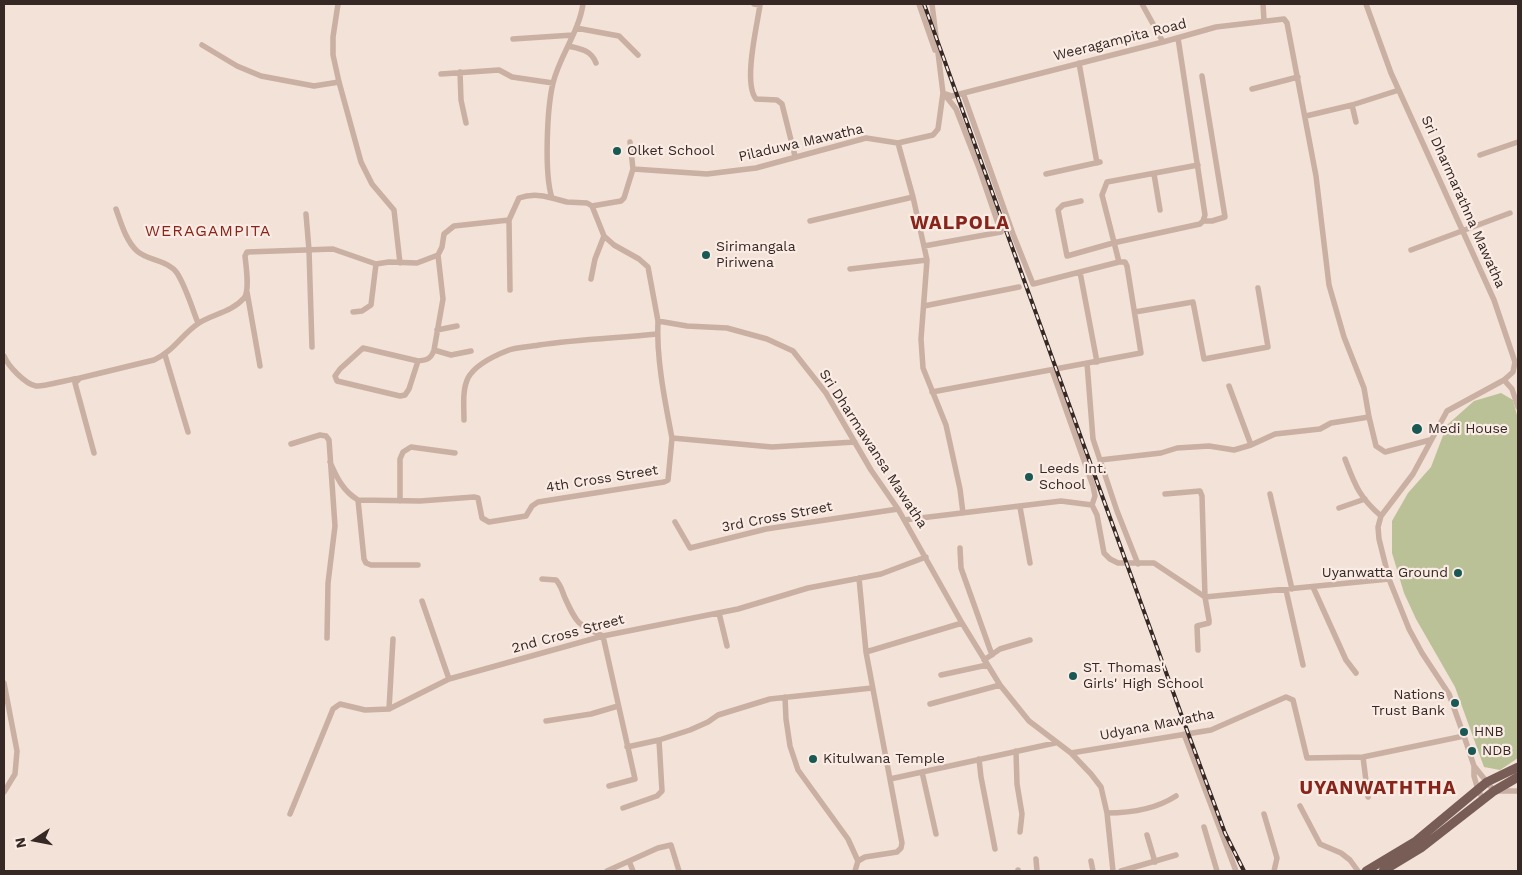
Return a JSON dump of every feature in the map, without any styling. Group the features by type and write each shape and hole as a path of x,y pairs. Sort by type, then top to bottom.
{"main road":[{"path":"1366,871 1416,840 1487,782 1518,767"},
{"path":"1383,871 1421,848 1483,799 1518,777"}],"street":[{"path":"338,4 333,37 333,55 339,82 361,162 372,184 394,210 400,263"},
{"path":"552,198 548,187 548,127 553,83 576,28 583,4"},
{"path":"754,4 760,6 750,73 753,95 756,99 777,100 782,104 796,156"},
{"path":"919,4 937,58 943,93 956,109 1001,232 924,246"},
{"path":"932,4 943,93"},
{"path":"1142,4 1163,42"},
{"path":"1263,4 1264,21"},
{"name":"Sri Dharmarathna Mawatha","path":"1366,4 1399,90 1461,231 1494,300 1515,362 1512,389"},
{"name":"Weeragampita Road","path":"943,93 952,96 1216,27 1284,19 1287,23 1298,76"},
{"path":"576,28 618,36 638,54"},
{"path":"513,39 573,35"},
{"path":"1178,38 1205,215 1203,221"},
{"path":"202,45 237,66 261,76 314,86 339,82"},
{"path":"568,46 593,55 596,63"},
{"path":"1046,174 1099,162 1079,63"},
{"path":"441,74 499,70 512,77 553,83"},
{"path":"460,72 461,100 466,123"},
{"path":"1081,201 1063,205 1058,210 1067,256 1113,243 1225,217 1202,76"},
{"path":"1252,89 1298,76 1316,176 1329,285 1344,337 1364,388 1368,417 1376,446 1385,452 1430,440"},
{"path":"1306,116 1352,105 1399,90"},
{"name":"Piladuwa Mawatha","path":"633,168 707,174 756,168 866,138 898,143 933,135 938,129 943,93"},
{"path":"932,392 1141,353 1125,262 1033,284 1010,226 963,93"},
{"path":"1352,105 1356,122"},
{"path":"592,206 621,201 624,198 633,168 630,142"},
{"path":"1480,155 1518,142"},
{"path":"898,143 913,197 927,260 921,338 923,368 946,425 960,488 963,513"},
{"path":"1119,262 1102,195 1107,182 1198,165"},
{"path":"1154,174 1160,210"},
{"path":"510,290 509,220 519,198 545,196 567,202 587,203 592,206 604,236 614,245 639,259 648,267 658,321 657,334 672,438 772,447 855,442"},
{"path":"810,221 913,197"},
{"path":"116,209 127,238 136,250 144,256 160,261 176,272 198,323"},
{"path":"1411,250 1510,213"},
{"path":"306,214 312,347"},
{"path":"418,361 409,389 405,395 400,396 337,381 335,376 363,348 418,361 428,360 434,350 443,299 438,255 442,248 444,234 454,226 509,220"},
{"path":"591,280 595,259 604,236"},
{"path":"260,366 247,292 245,256 247,252 333,249 376,264 388,262 417,263 438,255"},
{"path":"850,269 927,260"},
{"path":"353,312 362,311 370,305 376,264"},
{"path":"1080,272 1097,362"},
{"path":"924,306 1019,286"},
{"path":"1135,312 1193,302 1204,359 1268,347 1258,288"},
{"path":"4,356 8,364 36,386 80,378 154,360 165,355 198,323 230,309 244,298 247,292"},
{"name":"Sri Dharmawansa Mawatha","path":"658,321 686,326 727,328 767,339 793,351 826,393 872,470 898,509 962,623 1000,685 1029,720 1071,753 1101,787 1107,813 1113,871"},
{"path":"437,330 457,326"},
{"path":"464,420 465,390 468,378 478,367 497,355 510,350 552,343 657,334"},
{"path":"434,350 451,355 471,351"},
{"path":"165,355 188,432"},
{"path":"1087,363 1093,439 1117,511 1138,564"},
{"path":"1052,370 1093,486 1095,496 1092,505 1098,516 1104,553 1110,559 1118,563 1154,563 1205,597 1389,579"},
{"path":"1483,799 1478,790 1474,776 1474,766 1449,694 1409,630 1389,579 1378,539 1378,528 1381,516 1413,474 1447,411 1504,380 1513,372"},
{"path":"80,378 75,383 94,453"},
{"path":"1504,380 1517,396 1518,407"},
{"path":"1229,386 1251,445"},
{"path":"1100,460 1161,453 1177,448 1209,446 1234,450 1251,445 1275,434 1320,429 1331,423 1368,417"},
{"path":"291,444 320,435 326,436 329,440 335,526 328,583 327,638"},
{"name":"4th Cross Street","path":"358,500 420,502 474,497 478,498 482,518 486,522 526,516 532,506 538,502 668,480 672,438"},
{"path":"400,501 400,459 403,452 411,447 455,453"},
{"path":"1345,459 1355,486 1370,506 1381,516"},
{"path":"330,462 341,485 349,495 358,500 366,563 371,565 418,565"},
{"path":"1165,494 1200,491 1202,496 1205,597 1209,623 1197,626 1198,650"},
{"path":"1270,494 1303,665"},
{"path":"1339,508 1365,500"},
{"path":"904,520 1061,501 1092,505"},
{"path":"1020,507 1030,563"},
{"name":"3rd Cross Street","path":"675,522 690,548 766,529 898,509"},
{"path":"960,548 961,568 992,655"},
{"name":"2nd Cross Street","path":"290,814 333,709 340,704 365,710 389,709 449,679 603,636 738,609 808,588 881,574 926,557"},
{"path":"858,861 865,857 897,852 901,848 902,843 866,652 859,578"},
{"path":"542,579 556,580 561,585 563,595 576,620 582,626 603,636 627,747 636,779 609,786"},
{"path":"1313,587 1346,660 1356,673"},
{"path":"422,601 449,679"},
{"path":"719,613 727,646"},
{"path":"866,652 962,623"},
{"path":"389,709 393,639"},
{"path":"941,674 986,662 1000,649 1030,640"},
{"path":"4,683 16,751 15,774 4,792"},
{"path":"930,704 1000,685"},
{"path":"627,747 659,740 690,730 718,715 770,699 872,688"},
{"path":"785,697 790,746 798,770 848,839 858,861 855,871"},
{"name":"Udyana Mawatha","path":"1071,753 1211,730 1286,697 1293,700 1307,758 1363,757 1464,736"},
{"path":"546,721 591,714 618,706"},
{"path":"1184,734 1236,871"},
{"path":"623,808 657,796 662,791 659,740"},
{"path":"890,779 1056,742"},
{"path":"1016,751 1017,784 1022,814 1020,832"},
{"path":"1363,757 1368,796"},
{"path":"979,759 995,849"},
{"path":"1474,766 1494,791 1518,791"},
{"path":"922,772 936,834"},
{"path":"1107,813 1127,813 1166,802 1176,796"},
{"path":"1300,806 1320,844 1341,853 1350,860 1358,871"},
{"path":"1264,814 1277,858 1274,871"},
{"path":"1204,827 1217,871"},
{"path":"1147,835 1155,862"},
{"path":"607,871 658,848 671,845 679,871"},
{"path":"1121,871 1176,855"},
{"path":"1036,859 1037,871"},
{"path":"629,861 633,871"},
{"path":"1091,861 1093,871"}],"green space":[{"name":"Uyanwatta Ground","path":"1501,393 1513,400 1518,419 1518,758 1500,770 1484,767 1455,687 1416,619 1404,593 1392,553 1392,521 1408,493 1431,467 1447,425 1474,401"}],"railway":[{"path":"924,4 1188,733 1225,833 1244,871"}],"place":[{"name":"Olket School","path":"617,151"},
{"name":"Sirimangala Piriwena","path":"706,255"},
{"name":"Medi House","path":"1417,429"},
{"name":"Leeds Int. School","path":"1029,477"},
{"name":"Uyanwatta Ground","path":"1458,573"},
{"name":"ST. Thomas' Girls' High School","path":"1073,676"},
{"name":"Nations Trust Bank","path":"1455,703"},
{"name":"HNB","path":"1464,732"},
{"name":"NDB","path":"1472,751"},
{"name":"Kitulwana Temple","path":"813,759"}],"district":[{"name":"WALPOLA","path":"960,223"},
{"name":"WERAGAMPITA","path":"208,231"},
{"name":"UYANWATHTHA","path":"1378,788"}]}
